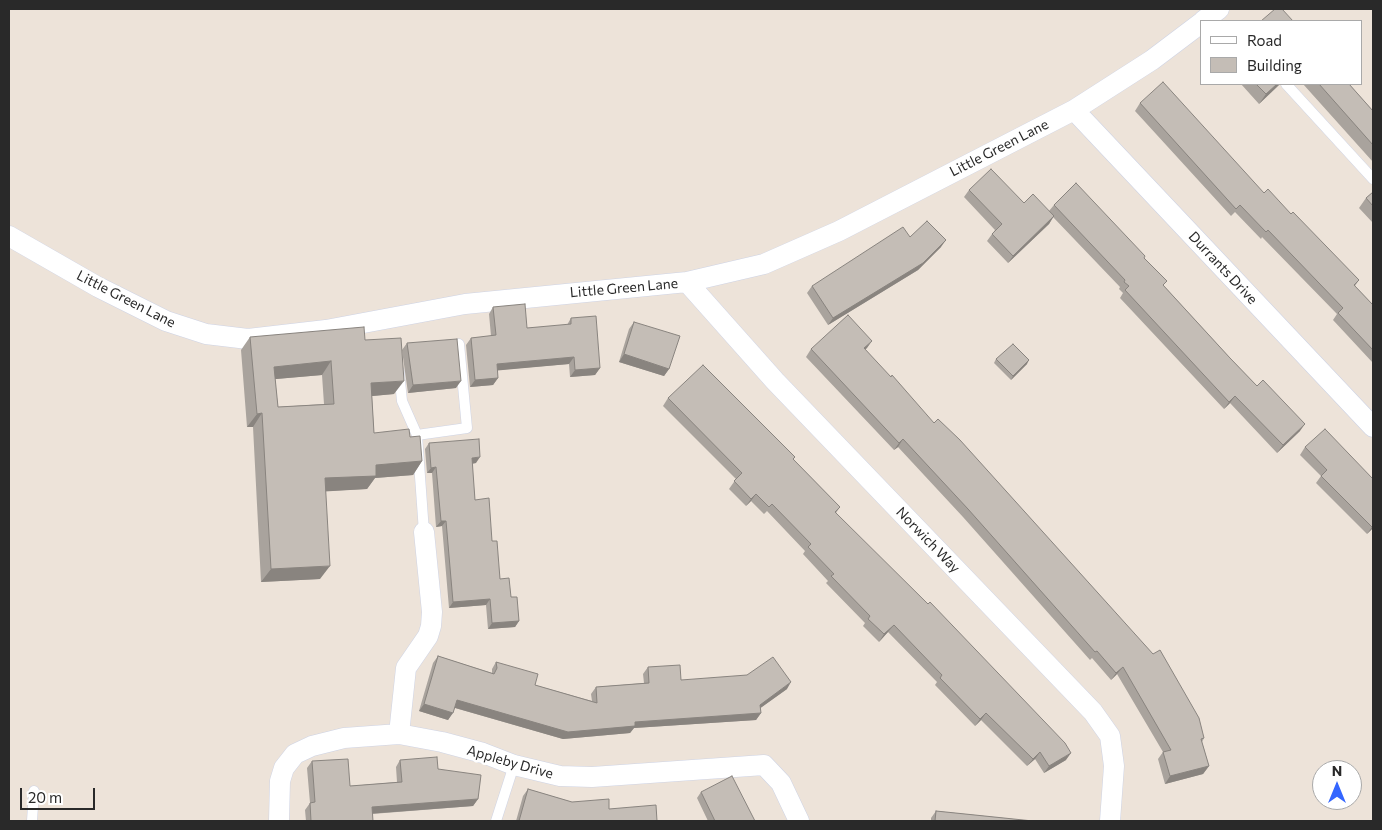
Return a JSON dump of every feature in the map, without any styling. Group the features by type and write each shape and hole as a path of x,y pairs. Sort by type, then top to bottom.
{"street":[{"name":"Little Green Lane","path":"9,236 98,287 166,321 206,334 248,339 326,330 465,304 687,282 764,264 791,254 1074,110 1152,60 1200,26"},
{"name":"Durrants Drive","path":"1074,110 1373,426"},
{"name":"Norwich Way","path":"687,282 775,381 1093,712 1110,736 1114,766 1110,821"},
{"path":"399,734 406,668 424,644 431,626 432,612 424,532"},
{"name":"Appleby Drive","path":"279,821 280,781 284,768 295,754 312,746 344,738 399,734 442,742 514,765 560,776 584,777 764,765 781,783 799,821"}],"lane":[{"path":"1287,85 1373,179"},
{"path":"417,435 467,428 459,344"},
{"path":"398,364 402,401 417,435 424,532"},
{"path":"496,821 514,765"},
{"path":"32,821 34,790"}],"building":[{"path":"1275,9 1282,9 1292,20 1262,20"},
{"path":"1163,82 1264,193 1268,189 1359,280 1354,285 1373,305 1373,350 1338,313 1343,308 1268,230 1266,232 1240,205 1236,209 1140,103"},
{"path":"1257,85 1276,85 1266,94"},
{"path":"1320,85 1350,85 1373,111 1373,145"},
{"path":"991,169 1024,203 1033,194 1054,216 1013,256 992,234 1002,224 969,190"},
{"path":"1076,183 1167,281 1163,285 1230,358 1257,386 1263,380 1305,424 1283,445 1235,396 1229,402 1125,290 1129,286 1124,282 1125,280 1054,205"},
{"path":"1373,192 1373,206 1366,198"},
{"path":"927,221 946,240 923,263 833,318 812,286 903,227 910,237"},
{"path":"525,304 527,328 571,324 571,318 596,316 600,368 575,370 574,357 497,364 498,378 475,380 471,338 496,335 493,307"},
{"path":"848,315 872,341 864,348 891,377 892,375 934,423 938,419 960,440 1153,654 1160,650 1199,718 1204,738 1201,739 1209,766 1170,776 1163,752 1171,750 1123,667 1116,673 1097,651 1095,652 903,439 899,443 811,349"},
{"path":"634,322 680,336 669,369 624,354"},
{"path":"364,327 365,340 401,338 404,381 371,383 374,433 409,429 410,437 420,436 422,461 376,465 376,476 325,478 330,566 271,569 262,413 257,414 250,337","holes":["331,361 334,404 278,407 274,367"]},
{"path":"457,339 461,381 413,385 407,343"},
{"path":"1013,344 1029,360 1013,376 996,359"},
{"path":"703,365 795,457 793,459 840,507 835,512 928,604 930,602 1065,743 1071,753 1049,766 1040,752 1033,759 986,713 980,719 940,678 942,675 894,625 884,634 868,619 870,616 831,576 834,574 808,547 811,544 772,504 769,507 756,494 751,499 734,481 742,473 668,398"},
{"path":"1325,429 1373,479 1372,527 1321,476 1327,470 1305,447"},
{"path":"479,439 480,457 472,458 475,500 489,498 492,541 497,541 500,579 509,578 511,597 517,597 519,621 492,623 490,599 453,602 446,521 441,521 436,467 431,468 429,443"},
{"path":"438,656 494,674 497,668 496,662 538,674 535,685 597,703 596,687 649,683 648,667 680,665 681,680 747,675 773,657 791,682 760,705 761,713 635,722 635,726 568,732 457,700 453,713 424,704"},
{"path":"437,757 438,769 481,775 478,799 372,807 373,821 311,821 310,803 315,802 312,761 348,759 350,786 402,782 400,760"},
{"path":"732,776 755,821 715,821 701,792"},
{"path":"528,789 572,802 609,799 609,809 656,805 657,821 519,821"},
{"path":"936,811 1033,821 935,821"}]}
